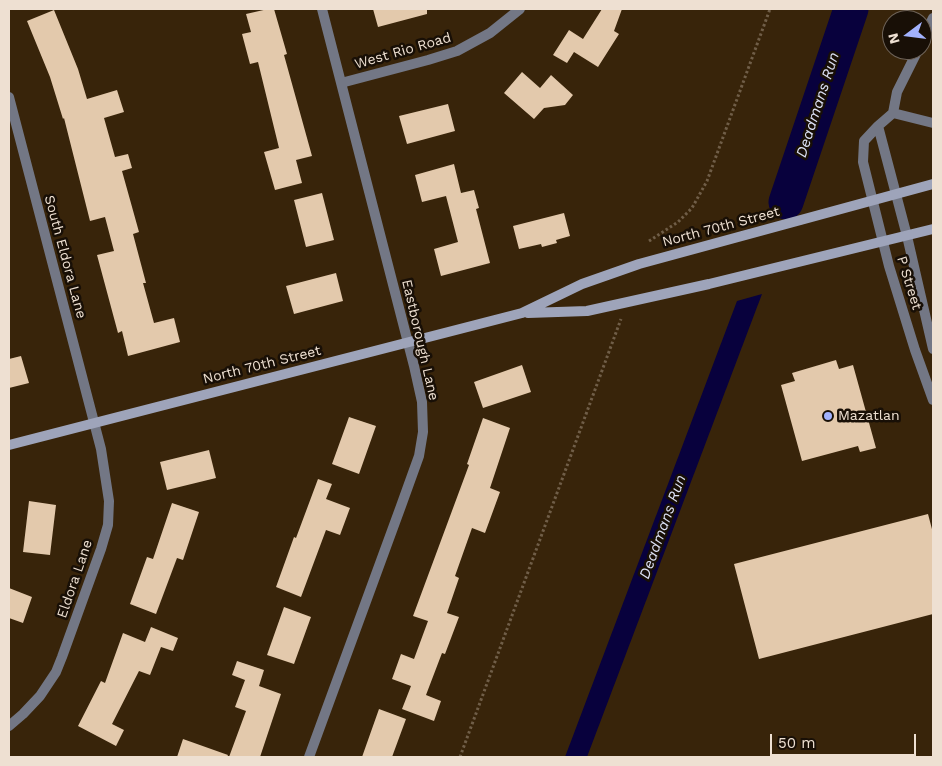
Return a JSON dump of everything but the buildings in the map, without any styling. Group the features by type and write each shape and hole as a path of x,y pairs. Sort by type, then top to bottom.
{"main road":[{"name":"North 70th Street","path":"9,445 522,313 582,284 639,264 933,184"},
{"name":"North 70th Street","path":"522,313 587,310 709,284 933,229"}],"street":[{"name":"Eastborough Lane","path":"310,757 419,456 423,432 422,402 408,342 322,9"},
{"name":"West Rio Road","path":"341,83 457,51 490,33 520,9"},
{"path":"913,60 897,92 893,113 933,123"},
{"name":"South Eldora Lane","path":"9,98 94,422"},
{"name":"P Street","path":"893,113 864,141 863,162 882,242 915,350 933,400"},
{"name":"P Street","path":"878,126 907,236 933,349"},
{"name":"Eldora Lane","path":"9,726 32,706 56,672 108,526 110,501 94,422"}],"path":[{"path":"649,241 683,218 692,208 707,181 770,9"},
{"path":"460,757 621,317"}],"water":[{"path":"762,294 587,757 565,757 737,301"}],"waterway":[{"name":"Deadmans Run","path":"786,202 851,9"}],"place":[{"name":"Mazatlan","path":"828,416"}]}
